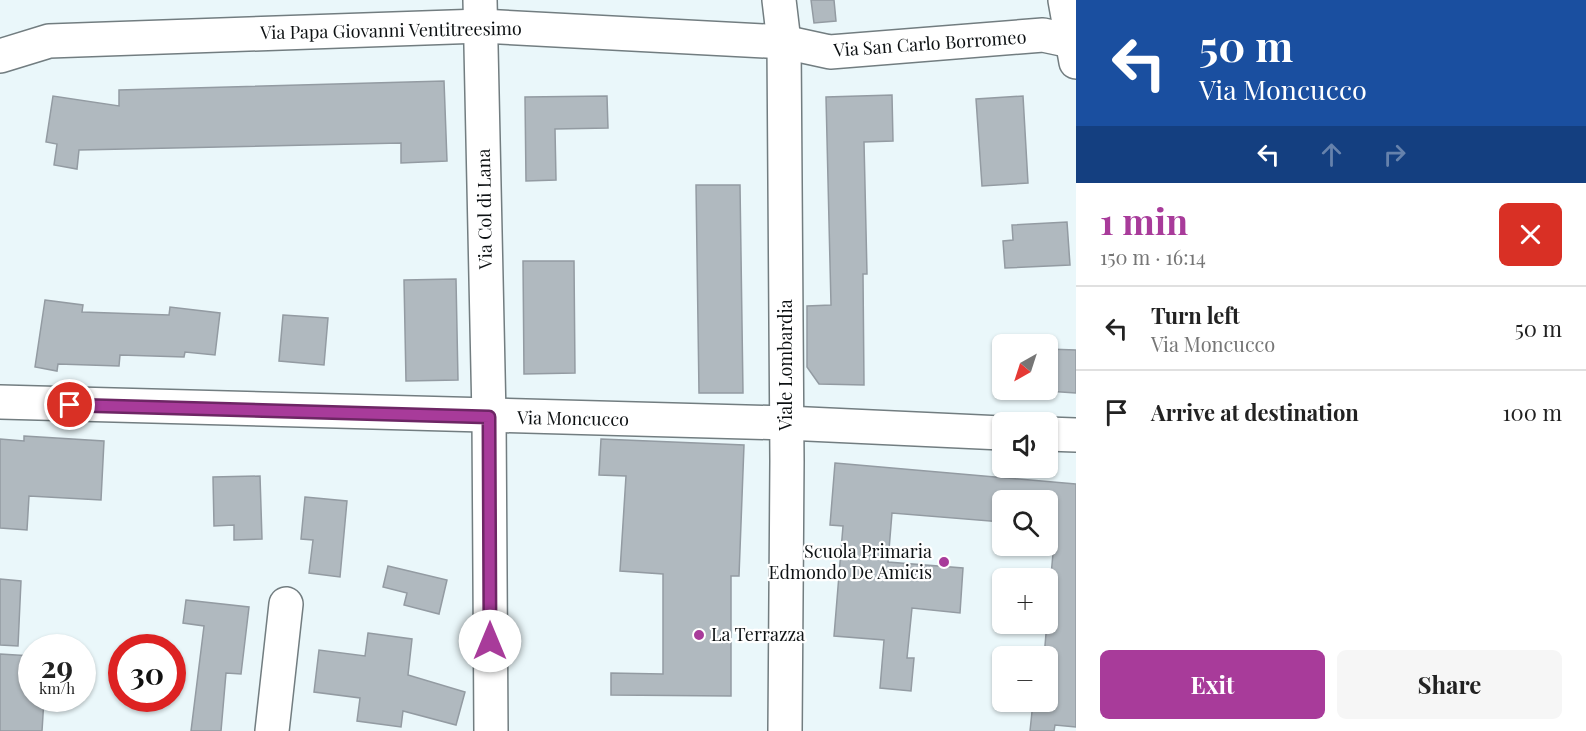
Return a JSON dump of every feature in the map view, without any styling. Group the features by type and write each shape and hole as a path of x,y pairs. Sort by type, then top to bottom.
{"street":[{"name":"Viale Lombardia","path":"778,0 783,42 786,423 784,731"},
{"path":"1065,0 1075,49"},
{"name":"Via Papa Giovanni Ventitreesimo","path":"0,56 49,41 481,13 783,42"},
{"name":"Via Col di Lana","path":"481,13 489,417 491,731"},
{"name":"Via San Carlo Borromeo","path":"783,42 830,52 1043,35 1075,49"},
{"name":"Via Moncucco","path":"0,402 489,417 786,423 992,433"},
{"path":"1058,434 1076,435"},
{"path":"272,731 286,604"}],"building":[{"path":"811,0 834,0 836,21 814,23"},
{"path":"444,81 447,161 401,163 401,143 79,150 77,169 54,165 57,144 46,142 53,96 119,106 119,90"},
{"path":"892,95 893,141 864,142 867,274 863,274 864,385 819,384 807,367 807,306 831,305 826,97"},
{"path":"607,96 608,128 555,129 556,180 526,181 525,97"},
{"path":"1023,96 1028,183 982,186 976,99"},
{"path":"696,185 740,185 743,393 699,393"},
{"path":"1067,222 1070,265 1005,268 1003,241 1013,240 1012,225"},
{"path":"523,261 574,261 575,373 524,374"},
{"path":"456,279 458,380 406,381 404,280"},
{"path":"45,300 83,305 82,312 169,315 170,307 220,313 215,355 185,352 184,357 120,355 119,366 58,364 57,371 35,367"},
{"path":"283,315 328,318 324,365 279,361"},
{"path":"1058,349 1076,350 1076,393 1058,392"},
{"path":"24,436 104,441 101,500 29,496 27,530 0,528 0,439 24,441"},
{"path":"601,439 744,445 739,576 731,576 731,696 611,695 611,673 663,674 663,574 620,571 626,476 599,475"},
{"path":"835,463 1076,484 1076,727 1055,725 1054,731 1030,731 1032,712 1058,712 1058,646 1045,646 1046,634 1058,634 1058,568 1052,568 1053,556 1058,556 1058,490 992,490 992,521 892,513 888,562 963,568 960,613 912,608 907,658 914,658 911,691 880,688 884,640 834,636 843,526 830,525"},
{"path":"260,476 262,539 234,540 234,525 214,526 213,477"},
{"path":"305,497 347,501 340,577 309,573 313,540 301,539"},
{"path":"388,566 447,580 439,614 404,605 407,593 383,587"},
{"path":"0,579 21,581 18,646 0,645"},
{"path":"186,600 249,607 241,674 226,673 221,731 191,731 204,626 183,623"},
{"path":"368,633 412,639 408,675 465,692 456,725 403,711 401,727 357,721 360,698 314,692 319,650 365,656"},
{"path":"0,654 18,655 18,712 43,712 42,731 0,731"}],"place":[{"name":"Scuola Primaria Edmondo De Amicis","path":"944,562"},
{"name":"La Terrazza","path":"699,635"}],"route":[{"path":"70,405 489,417 490,641"}]}
